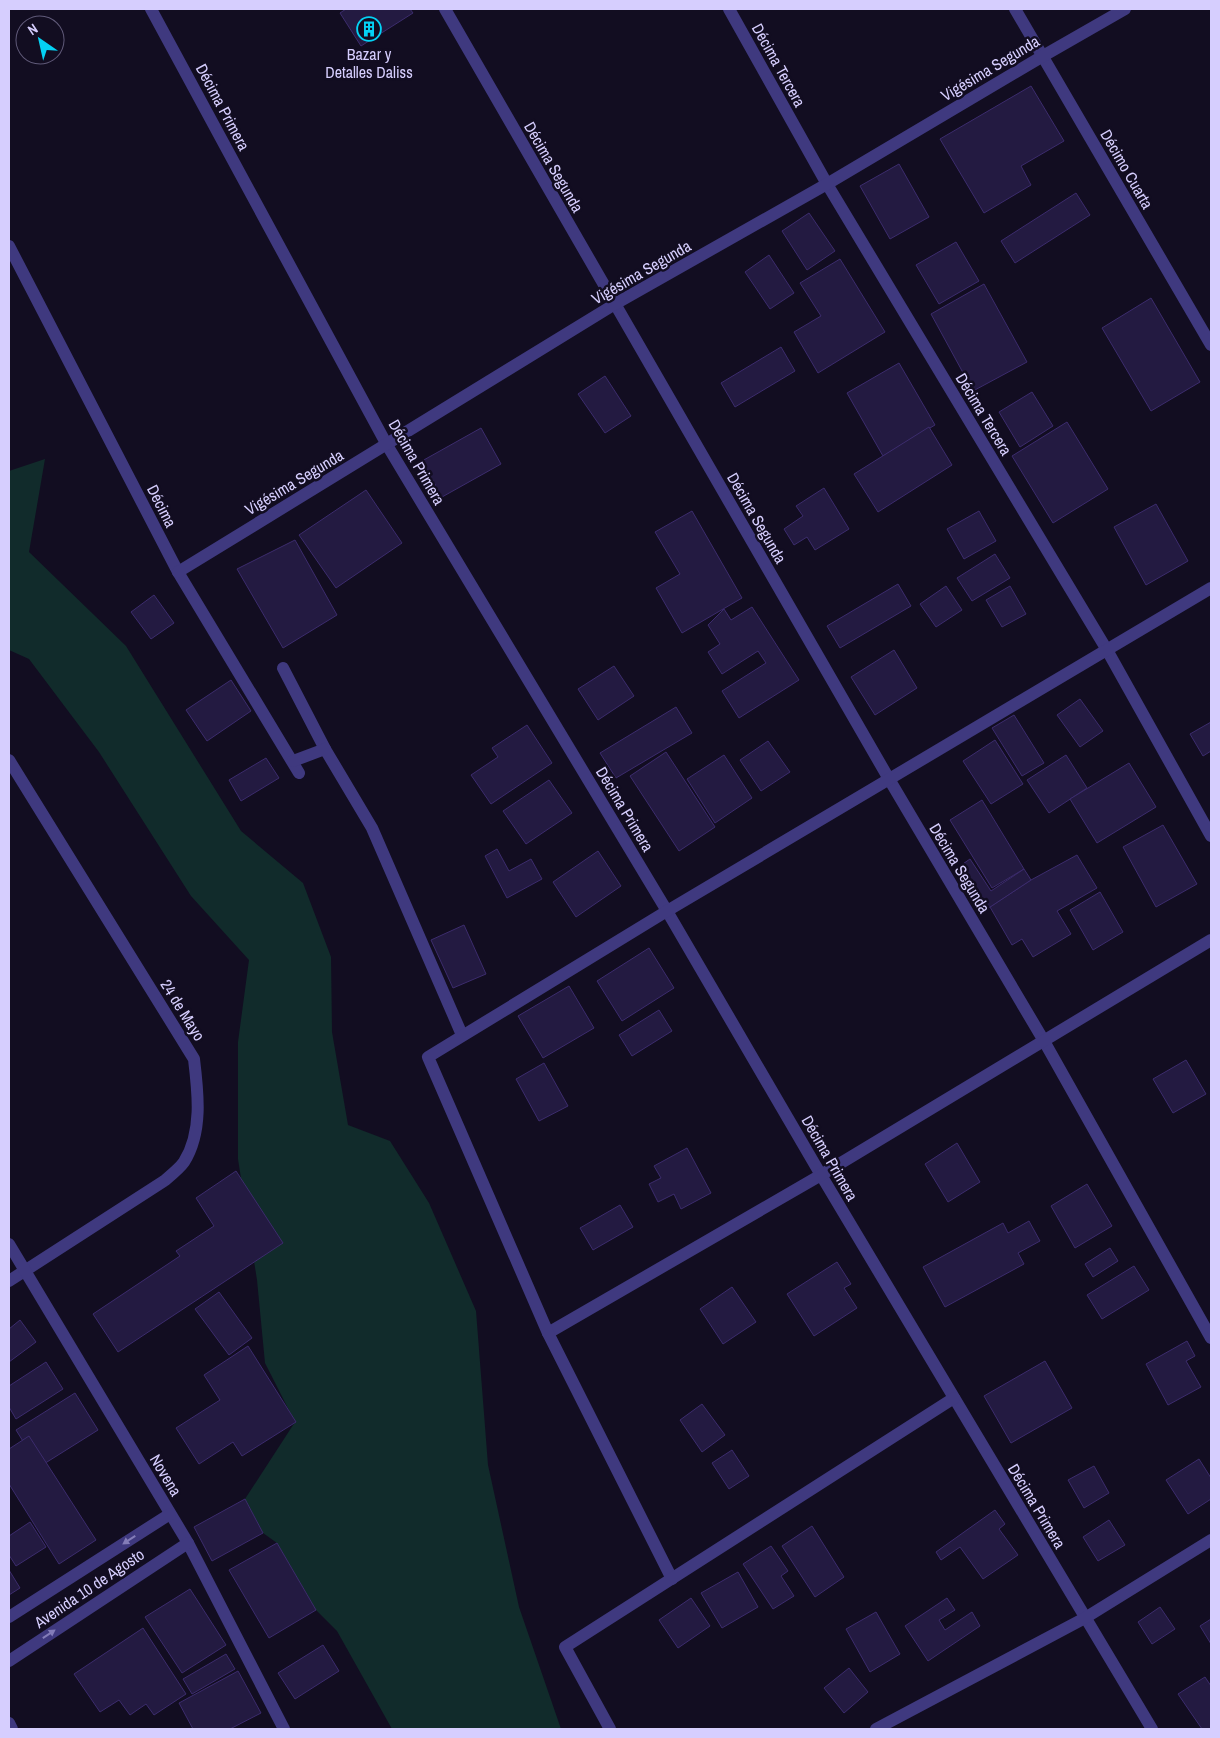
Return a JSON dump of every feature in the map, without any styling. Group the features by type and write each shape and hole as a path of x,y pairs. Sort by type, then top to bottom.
{"street":[{"name":"Décima Primera","path":"151,9 386,444 667,911 821,1175 1152,1729"},
{"name":"Décima Segunda","path":"445,9 888,778 1044,1041 1211,1338"},
{"name":"Décima Tercera","path":"729,9 827,184 1107,650 1211,836"},
{"name":"Décimo Cuarta","path":"1015,9 1211,345"},
{"name":"Vigésima Segunda","path":"178,572 615,304 827,184 1125,9"},
{"name":"Décima","path":"9,246 178,572 296,767 325,749"},
{"path":"672,1579 548,1333 428,1056 888,778 1211,588"},
{"path":"283,668 325,749 372,828 462,1036"},
{"name":"24 de Mayo","path":"9,760 194,1058 198,1099 195,1134 184,1163 164,1182 9,1281"},
{"path":"548,1333 821,1175 1211,940"},
{"name":"Novena","path":"9,1244 188,1543 284,1729"},
{"path":"610,1729 564,1647 954,1398"},
{"name":"Avenida 10 de Agosto","path":"9,1617 170,1514"},
{"path":"876,1729 1085,1618 1211,1540"},
{"name":"Avenida 10 de Agosto","path":"9,1661 188,1543"},
{"path":"9,1723 12,1729"}],"green space":[{"path":"45,459 29,552 126,646 241,831 303,883 331,957 332,1032 348,1125 390,1141 429,1203 476,1311 488,1465 519,1607 561,1729 392,1729 337,1631 316,1610 277,1543 263,1533 245,1499 295,1422 265,1363 257,1280 238,1159 238,1042 249,960 191,896 99,752 29,659 9,650 9,471"}],"building":[{"name":"Bazar y Detalles Daliss","path":"346,9 410,9 413,13 361,46 340,13"},
{"path":"1031,86 1064,141 1021,166 1031,185 984,213 940,139"},
{"path":"899,164 929,217 890,239 860,186"},
{"path":"1076,193 1090,215 1015,263 1001,241"},
{"path":"809,213 835,251 807,270 782,231"},
{"path":"956,242 979,281 939,304 916,265"},
{"path":"769,255 794,293 770,309 745,272"},
{"path":"840,259 885,332 818,373 794,332 821,316 800,283"},
{"path":"984,284 1027,362 973,391 931,314"},
{"path":"1151,298 1200,382 1151,411 1102,328"},
{"path":"781,347 795,371 735,407 721,383"},
{"path":"899,363 935,425 883,456 847,393"},
{"path":"605,376 631,416 605,433 578,394"},
{"path":"1032,392 1053,426 1020,447 999,412"},
{"path":"1067,422 1108,489 1053,523 1012,456"},
{"path":"929,427 952,465 878,512 854,474"},
{"path":"481,428 501,464 442,497 422,461"},
{"path":"824,488 849,529 815,550 807,537 794,545 784,529 803,516 796,506"},
{"path":"366,490 402,543 336,588 299,535"},
{"path":"1156,504 1188,561 1146,585 1114,527"},
{"path":"692,511 742,598 682,633 656,588 680,574 655,532"},
{"path":"979,511 996,541 964,559 947,529"},
{"path":"295,540 337,615 283,648 237,569"},
{"path":"995,554 1010,578 972,601 957,578"},
{"path":"898,584 911,606 840,648 827,626"},
{"path":"946,586 962,610 936,627 920,604"},
{"path":"1010,586 1026,614 1002,627 986,600"},
{"path":"154,595 174,623 151,639 131,612"},
{"path":"752,607 799,680 739,718 722,691 766,663 758,651 722,674 708,652 720,644 708,625 724,609 731,620"},
{"path":"894,650 917,688 875,715 851,677"},
{"path":"614,666 634,696 598,720 578,689"},
{"path":"231,680 251,711 207,741 186,710"},
{"path":"1080,699 1103,731 1080,747 1057,715"},
{"path":"676,707 692,733 616,778 600,753"},
{"path":"1014,715 1044,763 1022,776 992,728"},
{"path":"1211,722 1211,751 1203,756 1190,734"},
{"path":"527,725 552,763 491,804 471,775 498,757 492,748"},
{"path":"995,740 1023,784 991,804 963,761"},
{"path":"768,741 790,772 761,791 740,760"},
{"path":"666,752 715,827 679,851 630,776"},
{"path":"724,755 752,798 715,823 687,779"},
{"path":"1066,755 1087,788 1049,813 1027,780"},
{"path":"266,758 279,778 241,801 229,780"},
{"path":"1129,763 1156,807 1097,843 1070,799"},
{"path":"549,780 572,813 526,844 503,811"},
{"path":"982,800 1024,869 992,888 950,820"},
{"path":"1163,825 1197,884 1156,907 1123,847"},
{"path":"497,849 509,871 531,859 542,879 507,898 485,856"},
{"path":"598,851 621,886 576,917 553,882"},
{"path":"1077,855 1097,888 1057,911 1071,934 1033,957 1022,939 1012,945 990,907 1031,880"},
{"path":"970,859 991,891 1024,869 1031,880 984,911 957,868"},
{"path":"1100,892 1123,932 1093,950 1070,910"},
{"path":"464,925 486,974 453,988 431,940"},
{"path":"649,948 674,988 622,1021 597,981"},
{"path":"569,986 594,1028 543,1058 518,1016"},
{"path":"659,1010 672,1031 632,1056 619,1035"},
{"path":"1186,1060 1206,1094 1173,1113 1153,1079"},
{"path":"544,1063 568,1106 539,1121 516,1079"},
{"path":"957,1143 980,1182 948,1202 925,1164"},
{"path":"687,1148 711,1193 681,1209 674,1194 658,1202 649,1184 661,1178 654,1166"},
{"path":"236,1171 283,1243 118,1352 93,1314 180,1256 176,1251 214,1226 196,1198"},
{"path":"1087,1184 1112,1226 1075,1248 1051,1206"},
{"path":"620,1205 633,1227 593,1250 580,1228"},
{"path":"1029,1221 1040,1241 1018,1253 1024,1264 945,1307 923,1267 1003,1223 1008,1233"},
{"path":"1110,1248 1118,1261 1093,1277 1085,1264"},
{"path":"837,1262 851,1284 844,1288 857,1308 814,1336 787,1294"},
{"path":"1134,1266 1149,1290 1102,1319 1087,1295"},
{"path":"732,1287 756,1322 723,1344 700,1309"},
{"path":"219,1292 252,1338 229,1355 195,1309"},
{"path":"20,1320 36,1342 9,1362 9,1329"},
{"path":"1187,1341 1195,1356 1186,1361 1201,1387 1168,1405 1146,1364"},
{"path":"248,1346 296,1422 242,1456 233,1442 199,1464 176,1428 220,1400 204,1375"},
{"path":"1045,1361 1072,1408 1011,1443 984,1396"},
{"path":"46,1362 63,1389 16,1419 9,1407 9,1386"},
{"path":"75,1393 98,1430 39,1467 16,1430"},
{"path":"702,1404 725,1435 702,1452 680,1420"},
{"path":"29,1436 96,1540 59,1564 9,1484 9,1449"},
{"path":"732,1450 749,1476 729,1489 712,1463"},
{"path":"1199,1459 1211,1478 1211,1499 1188,1514 1166,1480"},
{"path":"1094,1466 1109,1493 1084,1508 1068,1480"},
{"path":"245,1499 263,1533 212,1561 194,1527"},
{"path":"995,1510 1005,1524 999,1529 1018,1555 983,1579 960,1547 941,1560 936,1552"},
{"path":"1109,1520 1125,1545 1098,1561 1083,1537"},
{"path":"30,1522 46,1547 16,1566 9,1555 9,1536"},
{"path":"812,1526 844,1577 815,1597 782,1546"},
{"path":"277,1543 316,1610 269,1638 229,1570"},
{"path":"771,1546 788,1571 781,1576 794,1596 773,1609 743,1564"},
{"path":"9,1570 20,1588 9,1595"},
{"path":"738,1572 758,1607 722,1628 701,1593"},
{"path":"190,1589 226,1645 182,1673 145,1617"},
{"path":"691,1598 710,1626 678,1648 659,1620"},
{"path":"947,1598 955,1610 939,1620 945,1630 972,1612 980,1626 928,1661 905,1626"},
{"path":"1160,1607 1175,1629 1152,1644 1138,1622"},
{"path":"876,1612 900,1654 870,1672 846,1629"},
{"path":"1211,1619 1211,1644 1200,1626"},
{"path":"143,1628 186,1694 154,1715 146,1704 130,1715 119,1700 100,1712 74,1674"},
{"path":"323,1645 339,1671 295,1699 278,1673"},
{"path":"226,1654 235,1669 192,1694 183,1679"},
{"path":"849,1668 868,1692 844,1713 824,1688"},
{"path":"238,1671 261,1713 230,1729 193,1729 179,1703"},
{"path":"1205,1677 1211,1686 1211,1729 1202,1729 1178,1694"}],"place":[{"name":"Bazar y Detalles Daliss","path":"369,29"}]}
